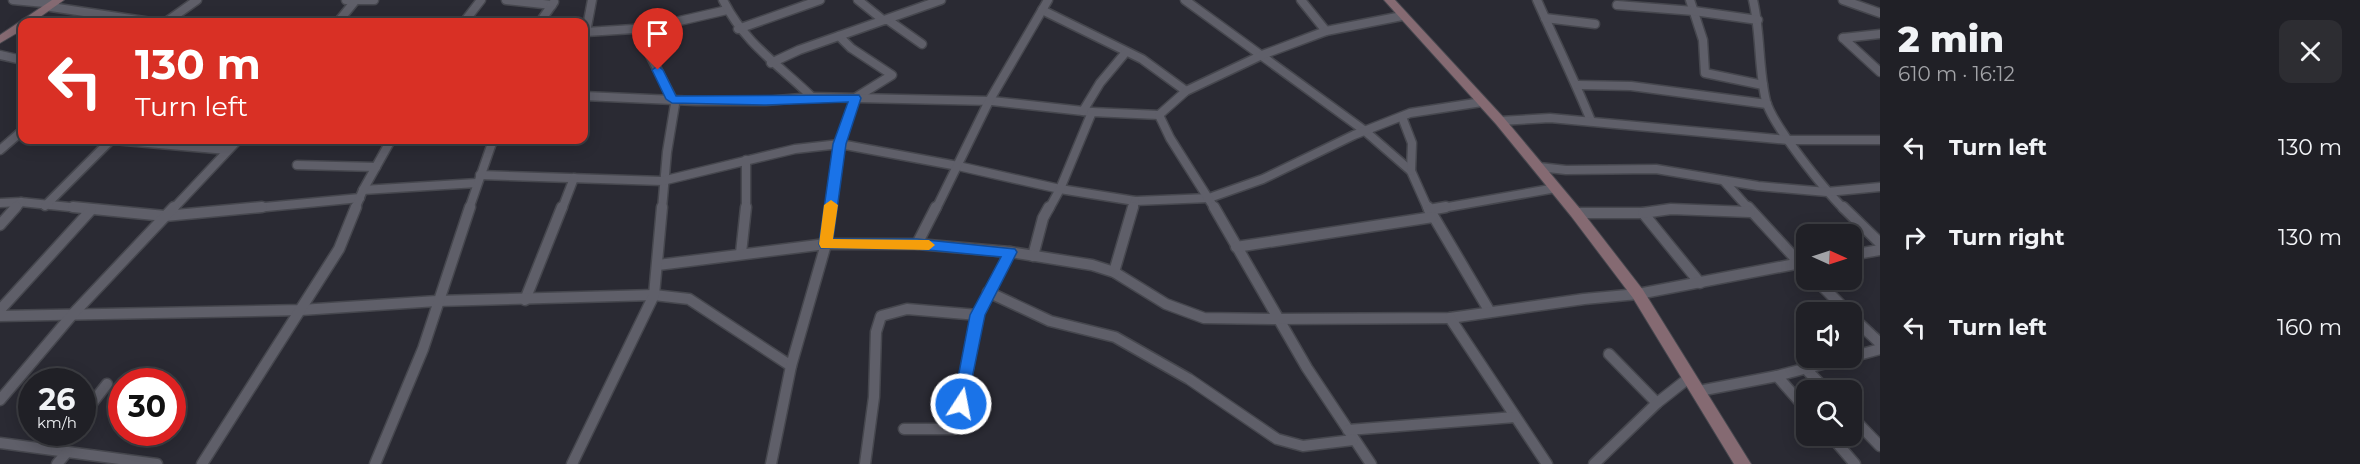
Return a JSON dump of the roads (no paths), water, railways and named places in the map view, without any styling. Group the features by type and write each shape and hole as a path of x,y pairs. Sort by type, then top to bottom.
{"street":[{"path":"13,0 55,3 132,18"},
{"path":"172,18 197,0"},
{"path":"346,0 374,0"},
{"path":"467,18 481,0"},
{"path":"506,0 554,2"},
{"path":"588,21 592,0"},
{"path":"723,0 738,29 756,52 812,97"},
{"path":"738,29 820,0"},
{"path":"858,0 883,20 888,20 922,44"},
{"path":"771,63 941,0"},
{"path":"917,244 988,103 1048,0"},
{"path":"1185,0 1365,131 1411,171 1431,213 1490,312"},
{"path":"1301,0 1326,31"},
{"path":"1389,0 1539,167 1638,294 1743,464"},
{"path":"1537,0 1578,85 1591,121"},
{"path":"1690,0 1703,40 1705,73 1763,85"},
{"path":"1753,0 1758,20 1763,85 1767,104 1789,140 1827,192 1880,243"},
{"path":"1843,0 1880,13"},
{"path":"341,18 355,1"},
{"path":"543,18 554,2"},
{"path":"32,18 55,3"},
{"path":"1617,4 1758,20"},
{"path":"588,32 649,28 727,10"},
{"path":"1042,10 1142,59 1186,92"},
{"path":"588,96 766,101 812,97 855,98 988,103 1087,112 1159,115 1186,92 1262,55 1326,31 1402,16"},
{"path":"1545,18 1596,24"},
{"path":"0,40 18,28"},
{"path":"572,464 654,295 658,266 662,181 667,138 675,104 650,55 649,28"},
{"path":"1880,34 1843,38 1880,72"},
{"path":"839,36 859,54 892,75 855,98"},
{"path":"1033,256 1043,218 1060,189 1087,112 1100,83 1126,52"},
{"path":"0,55 18,59"},
{"path":"1578,85 1630,86 1767,104"},
{"path":"771,464 791,366 826,244 840,144 855,98"},
{"path":"0,203 21,202 165,216 478,179 574,178 662,181 795,149 840,144 958,166 1060,189 1135,201 1209,198 1263,179 1365,131 1410,113 1482,102"},
{"path":"1159,115 1168,139 1209,198 1277,319 1350,435 1371,464"},
{"path":"1402,117 1413,141 1415,158 1411,171"},
{"path":"1500,121 1550,118 1789,140 1880,140"},
{"path":"0,150 18,134"},
{"path":"45,206 108,144"},
{"path":"158,144 227,150"},
{"path":"0,400 72,315 234,144"},
{"path":"202,464 339,249 361,194 389,144"},
{"path":"375,464 423,349 478,179 492,144"},
{"path":"741,253 747,195 746,160"},
{"path":"297,165 376,167"},
{"path":"1539,167 1566,170 1656,169 1758,186 1827,192 1880,187"},
{"path":"525,300 574,178"},
{"path":"1724,181 1750,212 1796,257"},
{"path":"1236,247 1431,213 1556,188"},
{"path":"1114,272 1135,201"},
{"path":"0,225 21,202"},
{"path":"1576,213 1643,213 1671,209 1750,212"},
{"path":"0,310 91,210"},
{"path":"1643,213 1700,283"},
{"path":"658,266 741,253 826,244 917,244 1010,252 1092,265 1114,272 1166,304 1204,318 1277,319 1450,318 1584,299 1638,294 1796,266"},
{"path":"1862,253 1880,250"},
{"path":"904,429 954,429 978,315 1010,252"},
{"path":"1826,290 1838,302"},
{"path":"988,292 1050,321 1115,337 1189,379 1277,439 1303,446 1317,446 1350,435 1515,417"},
{"path":"0,316 301,310 437,301 654,295 689,299 791,366"},
{"path":"865,464 874,397 876,332 881,316 907,309 978,315"},
{"path":"1450,318 1547,464"},
{"path":"1862,326 1880,344"},
{"path":"1862,354 1880,349"},
{"path":"1609,354 1657,403"},
{"path":"1699,391 1777,376 1805,368 1816,380"},
{"path":"1777,376 1796,398"},
{"path":"1594,464 1657,403 1690,377"},
{"path":"96,398 107,384"},
{"path":"1862,427 1880,446"},
{"path":"0,443 158,464"},
{"path":"57,464 63,446"},
{"path":"1839,446 1855,464"}]}
